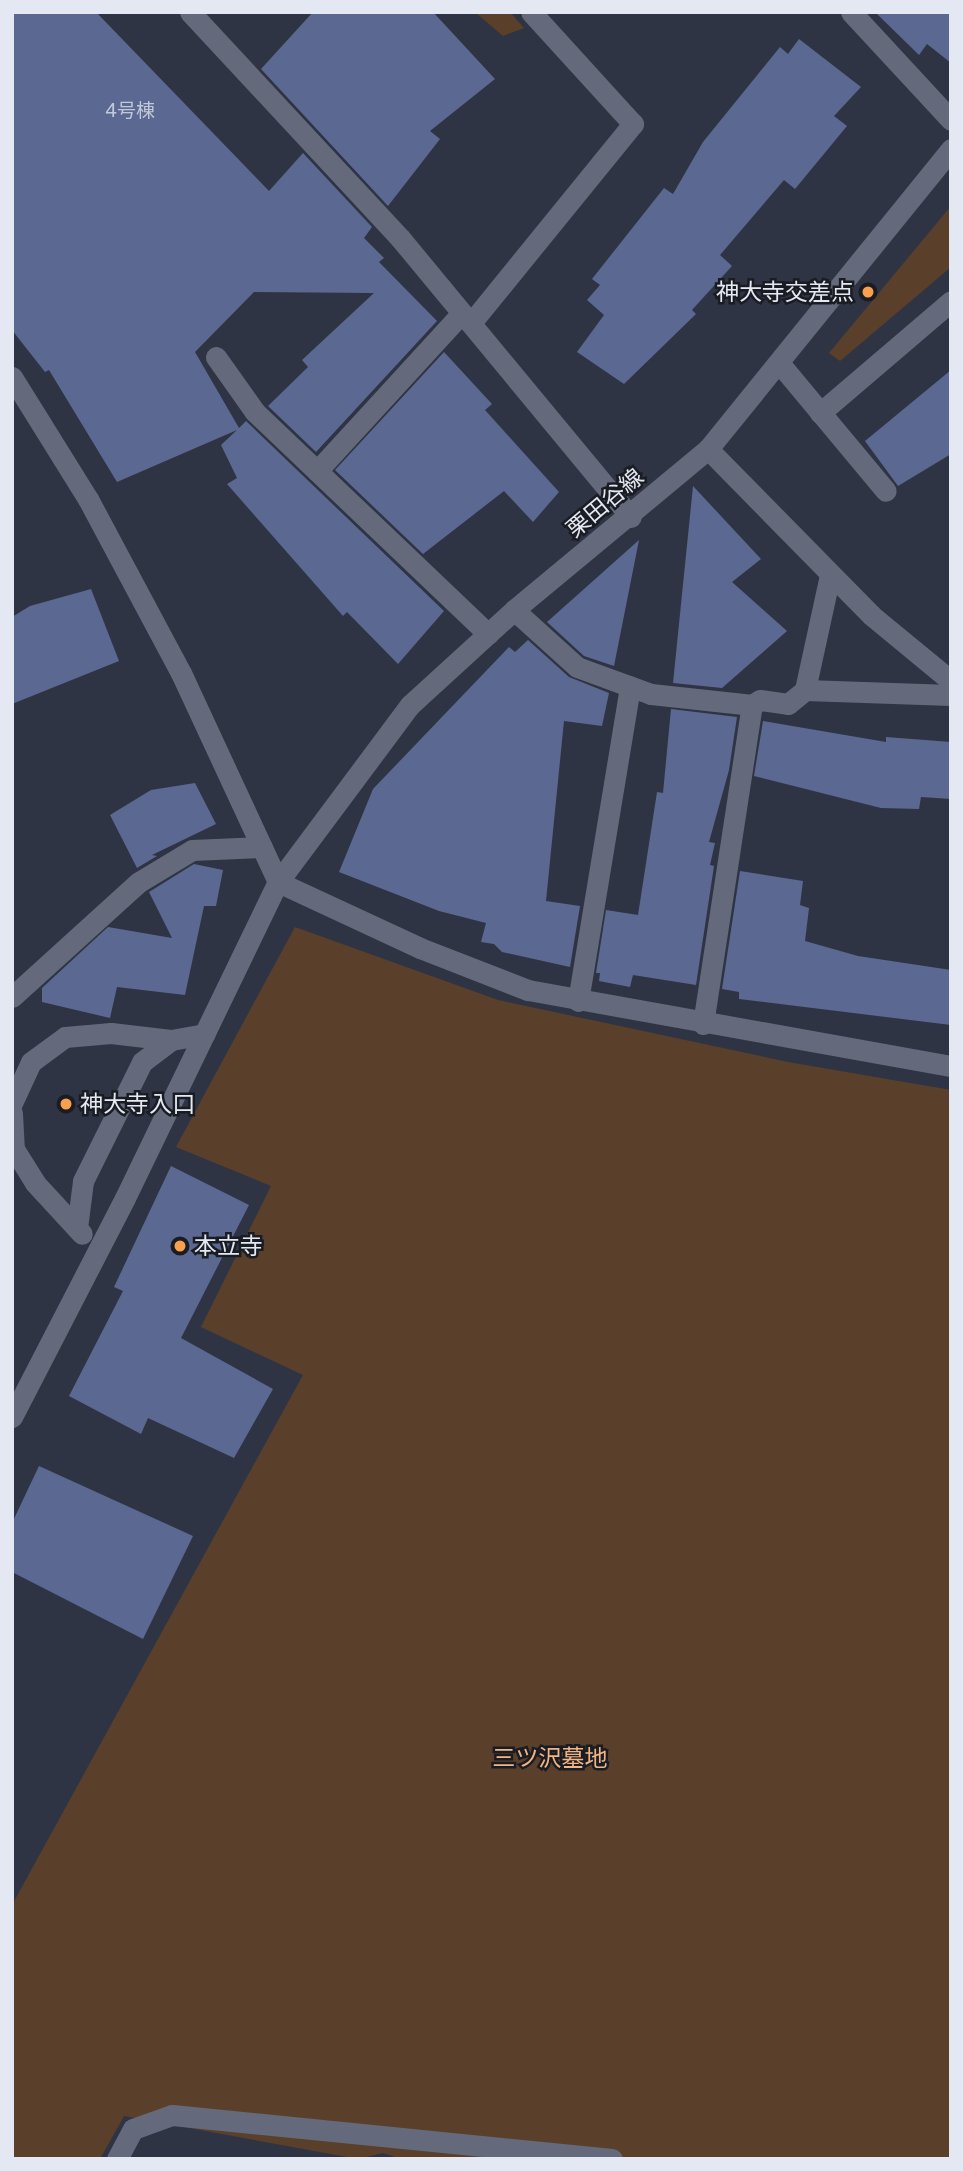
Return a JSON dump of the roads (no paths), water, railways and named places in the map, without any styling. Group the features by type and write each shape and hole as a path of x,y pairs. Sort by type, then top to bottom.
{"street":[{"path":"190,12 400,238 631,517"},
{"path":"317,471 467,318 633,124 531,12"},
{"path":"851,12 951,120"},
{"name":"栗田谷線","path":"12,1417 97,1251 278,882 410,705 514,610 631,517 708,449 780,364 951,149"},
{"path":"820,413 951,300"},
{"path":"216,356 255,412 488,634"},
{"path":"780,364 886,491"},
{"path":"12,377 88,499 181,673 278,882 489,977 578,1001 951,1066"},
{"path":"708,449 830,575 951,681"},
{"path":"514,610 577,667 651,694 751,705 760,701 788,704 805,690 830,575"},
{"path":"578,1001 630,686"},
{"path":"805,690 940,699 951,695"},
{"path":"702,1024 751,705"},
{"path":"12,996 139,882 192,850 262,847"},
{"path":"12,1103 31,1062 65,1037 111,1033 171,1040 204,1034"},
{"path":"76,1228 83,1181 142,1062 171,1040"},
{"path":"12,1113 14,1149 35,1183 97,1251"},
{"path":"117,2159 134,2129 172,2115 612,2159"}],"place":[{"name":"神大寺交差点","path":"868,292"},
{"name":"神大寺入口","path":"66,1104"},
{"name":"本立寺","path":"180,1246"}],"park label":[{"name":"三ツ沢墓地","path":"550,1758"}]}
